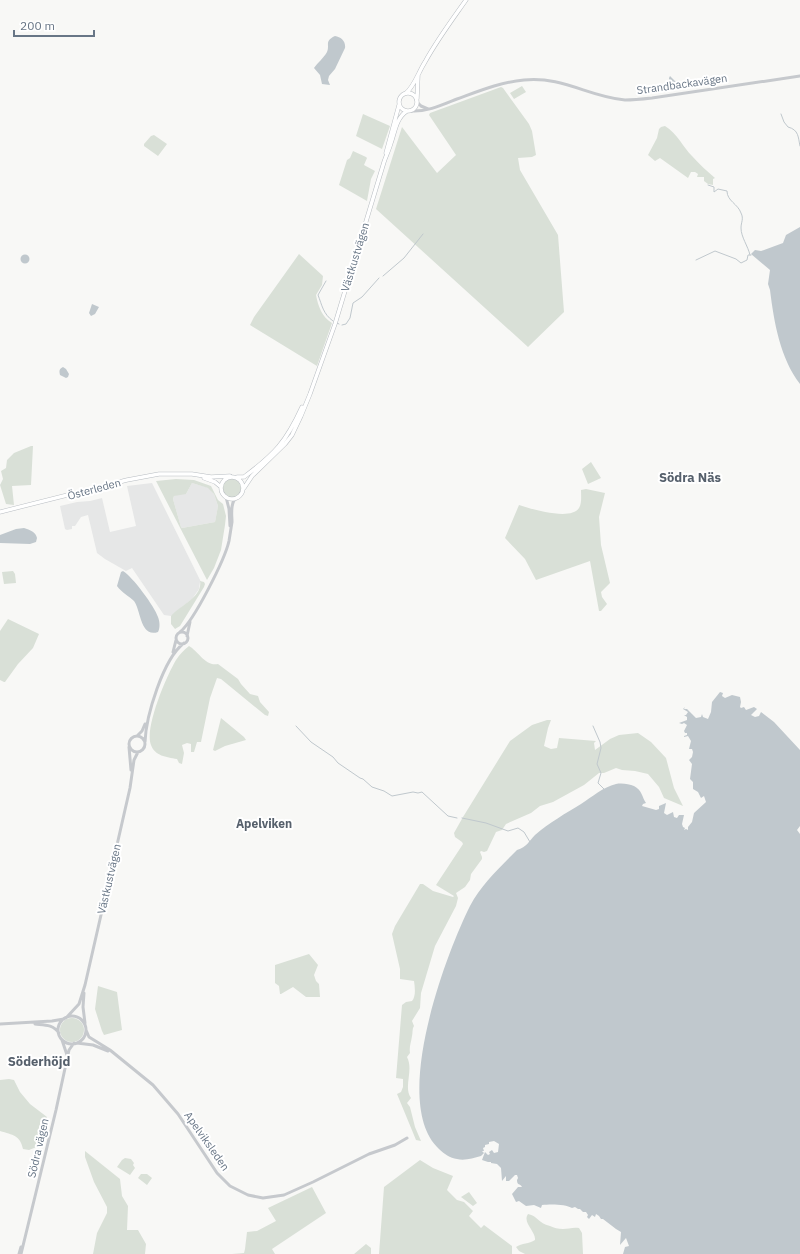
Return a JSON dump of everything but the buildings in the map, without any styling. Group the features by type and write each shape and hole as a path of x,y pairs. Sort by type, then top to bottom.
{"main road":[{"name":"Västkustvägen","path":"386,156 386,151 401,97 412,88 432,50 466,0"},
{"name":"Västkustvägen","path":"244,488 252,476 276,454 292,435 307,402 323,358 398,120 416,107 419,73"},
{"path":"406,93 413,94 417,101"},
{"path":"399,104 402,109 409,111"},
{"name":"Västkustvägen","path":"237,477 244,477 275,451 283,442 294,426 323,358"},
{"name":"Österleden","path":"0,512 45,502 127,480 159,474 189,474 211,477 230,476"},
{"name":"Österleden","path":"189,474 215,482 221,487"},
{"path":"230,476 237,477 242,482 244,488 241,494 235,499 230,499 222,492 221,487 224,480 230,476"}],"street":[{"name":"Strandbackavägen","path":"409,111 430,109 493,86 523,80 551,80 624,100 635,100 800,76"},
{"path":"417,101 423,108 430,109"},
{"path":"226,497 230,509 230,536"},
{"path":"172,658 177,634 191,619 220,566 226,551 232,524 232,504 235,499"},
{"path":"147,721 144,749 138,752 133,752 129,747 130,740 142,731 147,721 161,679 178,648 187,640 191,619"},
{"path":"180,632 184,632 187,636"},
{"path":"176,639 179,643 184,643"},
{"path":"137,736 142,738 145,742"},
{"name":"Västkustvägen","path":"129,747 132,773"},
{"name":"Västkustvägen","path":"65,1018 78,1004 85,985 130,788 134,760 138,752"},
{"name":"Västkustvägen","path":"85,985 83,1008 85,1024"},
{"path":"0,1024 23,1023 52,1022 70,1016 81,1020 85,1024 86,1030 82,1039 75,1043 66,1042 56,1029 51,1026 23,1023"},
{"path":"60,1035 59,1025 65,1018"},
{"name":"Apelviksleden","path":"86,1030 89,1037 110,1050 141,1074 167,1100 213,1168 224,1181 248,1195 263,1198 284,1195 369,1154 407,1138"},
{"name":"Södra vägen","path":"60,1035 66,1050 66,1063"},
{"name":"Södra vägen","path":"20,1254 26,1237 69,1048 75,1043"},
{"name":"Apelviksleden","path":"75,1043 97,1046 117,1056"}],"shaded area":[{"path":"335,36 343,40 345,43 345,48 335,69 329,76 328,80 330,85 322,84 320,75 314,68 327,52 328,41"},
{"path":"670,76 680,86 680,88 670,90"},
{"path":"522,86 526,92 514,99 510,93"},
{"path":"501,87 529,124 532,131 536,155 532,157 518,158 520,170 558,235 564,312 528,347 376,209 402,127 437,173 456,155 429,115 430,113"},
{"path":"363,114 390,126 382,149 356,136"},
{"path":"665,126 673,132 697,162 715,178 713,179 713,185 704,181 704,177 697,177 698,174 695,172 691,172 688,178 660,158 655,161 648,155 657,138 659,129"},
{"path":"154,135 167,144 158,156 144,146 151,136"},
{"path":"353,151 366,157 367,158 364,165 375,171 371,179 367,201 339,185 347,160 350,158"},
{"path":"800,227 800,384 787,363 779,339 768,284 770,270 751,254 755,250 761,251 783,243 786,235"},
{"path":"25,254 30,259 25,264 20,259"},
{"path":"299,254 323,276 322,285 316,295 321,311 332,323 317,366 250,325 254,317"},
{"path":"92,304 99,307 95,314 91,316 89,313"},
{"path":"63,367 69,374 66,378 60,375 59,372"},
{"path":"33,446 31,485 12,486 14,505 6,504 0,485 3,479 1,471 6,468 7,460 14,453"},
{"path":"591,462 601,478 588,484 582,469"},
{"path":"232,478 239,481 242,488 239,495 232,498 225,495 222,488 225,481"},
{"path":"176,479 194,480 211,486 218,500 223,504 226,516 221,550 214,568 207,580 156,481","holes":["192,483 208,488 214,494 218,506 215,522 182,528 173,499 174,496 186,494"]},
{"path":"152,483 201,582 199,589 192,599 171,616 164,615 132,568 126,571 97,553 88,515 81,517 75,526 72,526 72,529 67,530 65,529 60,506 102,498 110,532 136,526 127,486"},
{"path":"192,483 209,488 214,494 218,506 215,522 182,528 173,499 174,496 178,494 186,494"},
{"path":"586,489 605,493 599,517 601,545 610,583 601,592 602,597 607,604 601,611 599,611 590,561 536,580 525,559 505,538 519,505 550,513 568,514 575,512 579,508 581,502 581,490"},
{"path":"24,528 35,534 37,538 36,542 30,544 0,543 0,535 16,529"},
{"path":"13,571 15,574 16,583 4,584 2,572"},
{"path":"123,571 137,585 153,606 159,621 158,632 152,633 144,627 134,601 117,586 121,572"},
{"path":"200,581 204,582 204,587 180,626 175,629 171,624 171,616 190,601 198,592"},
{"path":"8,619 39,634 33,648 4,682 0,680 0,631"},
{"path":"189,646 206,661 218,664 238,679 250,694 258,696 260,702 269,712 268,716 265,715 221,679 217,678 210,698 201,742 197,742 194,752 191,752 191,744 187,743 182,745 184,753 182,764 179,763 177,759 169,758 155,752 151,745 150,737 153,715 167,677 176,660"},
{"path":"720,692 723,693 722,696 725,698 732,695 740,697 741,708 744,707 746,710 754,707 757,709 751,715 755,717 759,716 761,712 774,722 800,750 800,826 797,830 800,834 800,1254 623,1254 625,1247 629,1246 626,1238 620,1245 621,1232 596,1214 595,1217 592,1215 589,1219 586,1212 583,1212 575,1207 572,1208 562,1205 549,1204 542,1205 541,1208 534,1205 526,1206 519,1201 516,1202 512,1194 518,1187 522,1187 518,1183 517,1175 509,1181 506,1181 506,1176 502,1181 501,1168 497,1164 482,1160 485,1152 488,1155 492,1150 494,1153 498,1152 499,1144 494,1141 485,1145 483,1148 484,1151 482,1151 484,1153 481,1156 460,1160 452,1158 439,1149 425,1128 420,1099 421,1066 427,1029 436,993 448,959 459,929 474,898 517,850 526,846 540,831 602,790 616,784 632,785 637,788 642,794 646,803 642,806 656,810 659,809 659,806 666,803 664,813 667,815 673,812 674,817 677,818 679,815 684,815 682,824 685,828 684,830 688,830 694,813 706,802 704,796 701,798 698,792 693,789 693,782 690,779 692,764 689,760 692,757 693,752 692,749 689,749 691,741 688,736 684,737 687,735 684,731 687,725 684,723 679,723 687,720 687,717 684,715 688,712 683,709 685,707 684,709 687,709 696,718 701,717 702,714 703,717 708,719 711,712 712,702"},
{"path":"221,718 246,740 225,746 215,751 213,750"},
{"path":"551,720 544,746 551,749 557,748 559,738 596,741 594,743 595,750 610,739 619,735 638,733 651,742 666,758 674,788 683,806 664,798 659,787 648,774 616,768 604,773 599,773 584,785 553,802 540,806 531,813 506,824 502,830 496,832 487,851 480,852 482,859 471,874 470,880 465,887 456,893 458,898 456,906 435,946 421,993 420,1008 412,1021 414,1026 410,1053 407,1057 409,1062 408,1089 411,1098 407,1103 410,1107 415,1127 421,1141 416,1140 397,1094 401,1092 403,1087 403,1079 396,1078 402,1005 406,1002 412,1001 414,997 414,981 400,979 400,969 392,934 395,926 420,884 423,884 433,891 453,897 454,896 436,885 463,844 455,837 454,833 510,741 532,725"},
{"path":"309,954 318,965 314,975 319,984 320,997 306,997 293,987 280,994 279,986 275,983 275,965"},
{"path":"98,986 117,992 122,1030 104,1035 95,1009"},
{"path":"72,1018 81,1021 84,1030 81,1039 72,1042 63,1039 60,1030 63,1021"},
{"path":"0,1080 14,1080 20,1092 30,1104 47,1117 39,1146 29,1150 23,1149 22,1144 15,1136 0,1131"},
{"path":"85,1151 120,1179 122,1196 128,1206 127,1230 138,1230 146,1244 145,1254 93,1254 97,1233 107,1213 107,1207 94,1182 85,1157"},
{"path":"125,1158 131,1159 134,1163 133,1165 135,1168 130,1175 117,1167"},
{"path":"420,1160 433,1168 453,1176 447,1190 457,1200 464,1202 473,1211 469,1216 481,1228 484,1225 512,1246 512,1254 379,1254 384,1187"},
{"path":"141,1174 147,1174 152,1178 147,1185 138,1178"},
{"path":"312,1187 326,1213 272,1249 275,1254 232,1254 244,1253 247,1232 257,1231 276,1221 268,1208"},
{"path":"469,1192 477,1203 473,1206 461,1197"},
{"path":"528,1214 555,1228 579,1228 582,1233 583,1254 525,1254 519,1251 516,1247 535,1240 527,1221"},
{"path":"366,1244 371,1248 371,1254 354,1254"}],"waterway":[{"path":"781,114 788,127 792,128 796,132 800,146"},
{"path":"708,185 714,187 714,192 718,189 727,191 729,197 740,210 742,215 741,231 750,255"},
{"path":"383,276 404,258 423,234"},
{"path":"696,260 715,251 736,259 741,263 747,260 748,255 751,255"},
{"path":"342,325 346,324 350,318 353,303 362,297 379,278"},
{"path":"326,281 318,295 325,312 333,321"},
{"path":"296,726 311,742 372,787 384,791 392,796 422,792 448,816 457,818"},
{"path":"593,726 601,748 597,764 601,773 598,783 604,789"},
{"path":"462,818 486,823 508,831 518,828 524,832 530,842"}],"district":[{"name":"Södra Näs","path":"690,477"},
{"name":"Apelviken","path":"264,824"},
{"name":"Söderhöjd","path":"39,1061"}]}
